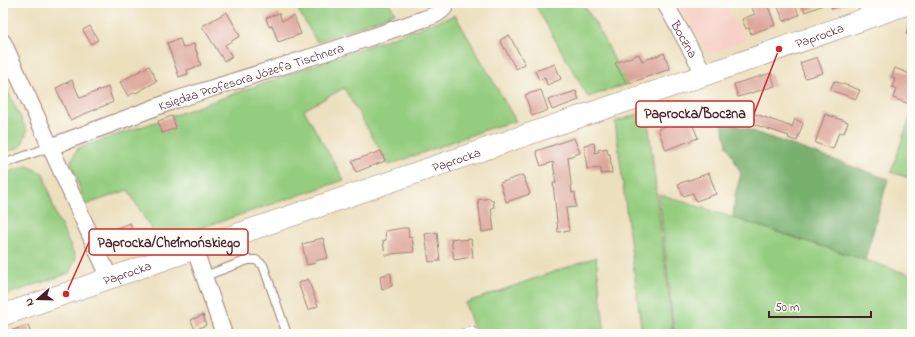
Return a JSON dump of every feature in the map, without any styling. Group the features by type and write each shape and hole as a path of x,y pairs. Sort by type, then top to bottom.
{"street":[{"name":"Księdza Profesora Józefa Tischnera","path":"50,147 175,100 424,20 436,15 445,8 447,3"},
{"name":"Boczna","path":"664,3 705,75"},
{"name":"Paprocka","path":"3,315 705,75 910,3"},
{"path":"3,42 110,279"},
{"path":"195,250 224,334"}],"lane":[{"path":"3,164 50,147"},
{"path":"204,276 248,260 256,260 263,265 287,334"},
{"path":"462,334 472,331"}],"shaded area":[{"path":"679,3 725,3 746,40 712,53 706,51"}],"green space":[{"path":"294,3 389,3 395,13 317,42"},
{"path":"534,3 583,3 603,37 627,84 588,97"},
{"path":"455,15 516,121 490,128 389,165 344,88 304,110 344,180 159,242 128,190 85,205 71,161 78,148 158,121 162,133 175,128 172,116"},
{"path":"3,81 27,131 21,147 3,153"},
{"path":"647,111 673,334 642,334 615,122"},
{"path":"910,117 912,118 912,179 891,172"},
{"path":"721,120 888,179 865,260 733,218 735,195 741,174 727,145"},
{"path":"27,166 43,173 56,215 76,258 69,273 3,296 3,174"},
{"path":"659,194 912,275 912,334 674,334"},
{"path":"596,257 605,334 476,334 465,303"}],"building":[{"path":"749,3 759,3 762,7 767,4 775,25 751,34 749,28 746,29 742,19 755,14"},
{"path":"774,3 794,3 799,15 784,21 777,5"},
{"path":"801,3 822,3 823,5 805,12"},
{"path":"830,3 848,3 832,9"},
{"path":"227,12 240,36 225,45 232,57 224,61 202,26"},
{"path":"279,13 282,21 294,16 301,34 278,42 272,25 269,27 266,18"},
{"path":"909,24 912,25 912,36 906,34"},
{"path":"90,26 98,40 91,44 83,30"},
{"path":"509,35 525,64 516,69 500,40"},
{"path":"180,39 183,48 194,44 201,65 187,70 188,74 179,77 167,43"},
{"path":"664,53 670,69 627,84 615,63 639,54 642,61"},
{"path":"817,57 823,73 805,78 800,63"},
{"path":"555,64 561,79 547,85 545,78 539,80 535,71"},
{"path":"149,66 157,81 128,96 120,82"},
{"path":"895,68 910,74 911,72 912,73 912,105 893,98 896,88 892,87 895,79 892,77"},
{"path":"771,73 775,86 738,97 734,84"},
{"path":"72,80 80,98 108,87 113,102 70,120 56,88"},
{"path":"834,81 860,90 856,99 830,90"},
{"path":"541,90 548,110 532,116 525,95"},
{"path":"576,91 579,100 552,110 548,100"},
{"path":"747,111 792,127 795,119 803,123 797,141 788,138 789,136 744,121"},
{"path":"825,114 848,122 844,133 839,132 833,149 815,143"},
{"path":"172,116 176,128 162,133 158,121"},
{"path":"689,116 698,138 666,150 658,129"},
{"path":"574,138 580,153 568,157 572,193 575,192 576,207 566,208 569,231 558,232 553,183 556,183 553,162 541,166 536,151"},
{"path":"594,143 595,153 599,152 598,150 607,148 608,154 610,154 612,173 601,174 601,168 587,169 584,145"},
{"path":"381,151 385,161 356,172 352,161"},
{"path":"709,173 716,194 696,201 693,193 683,196 678,184"},
{"path":"523,175 530,194 506,202 500,183"},
{"path":"490,198 490,200 493,200 494,207 491,208 494,230 482,232 478,200"},
{"path":"130,223 137,242 115,249 108,231"},
{"path":"408,228 409,238 412,237 414,252 385,255 383,241 386,240 385,231"},
{"path":"437,232 440,261 429,262 425,234"},
{"path":"323,238 328,258 315,261 316,263 307,265 302,244"},
{"path":"458,238 459,240 471,239 473,257 454,260 451,239"},
{"path":"391,273 392,286 382,290 380,276"},
{"path":"308,279 318,306 308,310 298,283"},
{"path":"203,315 206,325 195,330 191,320"},
{"path":"28,325 31,334 4,333"}],"place":[{"name":"Paprocka/Boczna","path":"779,49"},
{"name":"Paprocka/Chełmońskiego","path":"66,294"}]}
